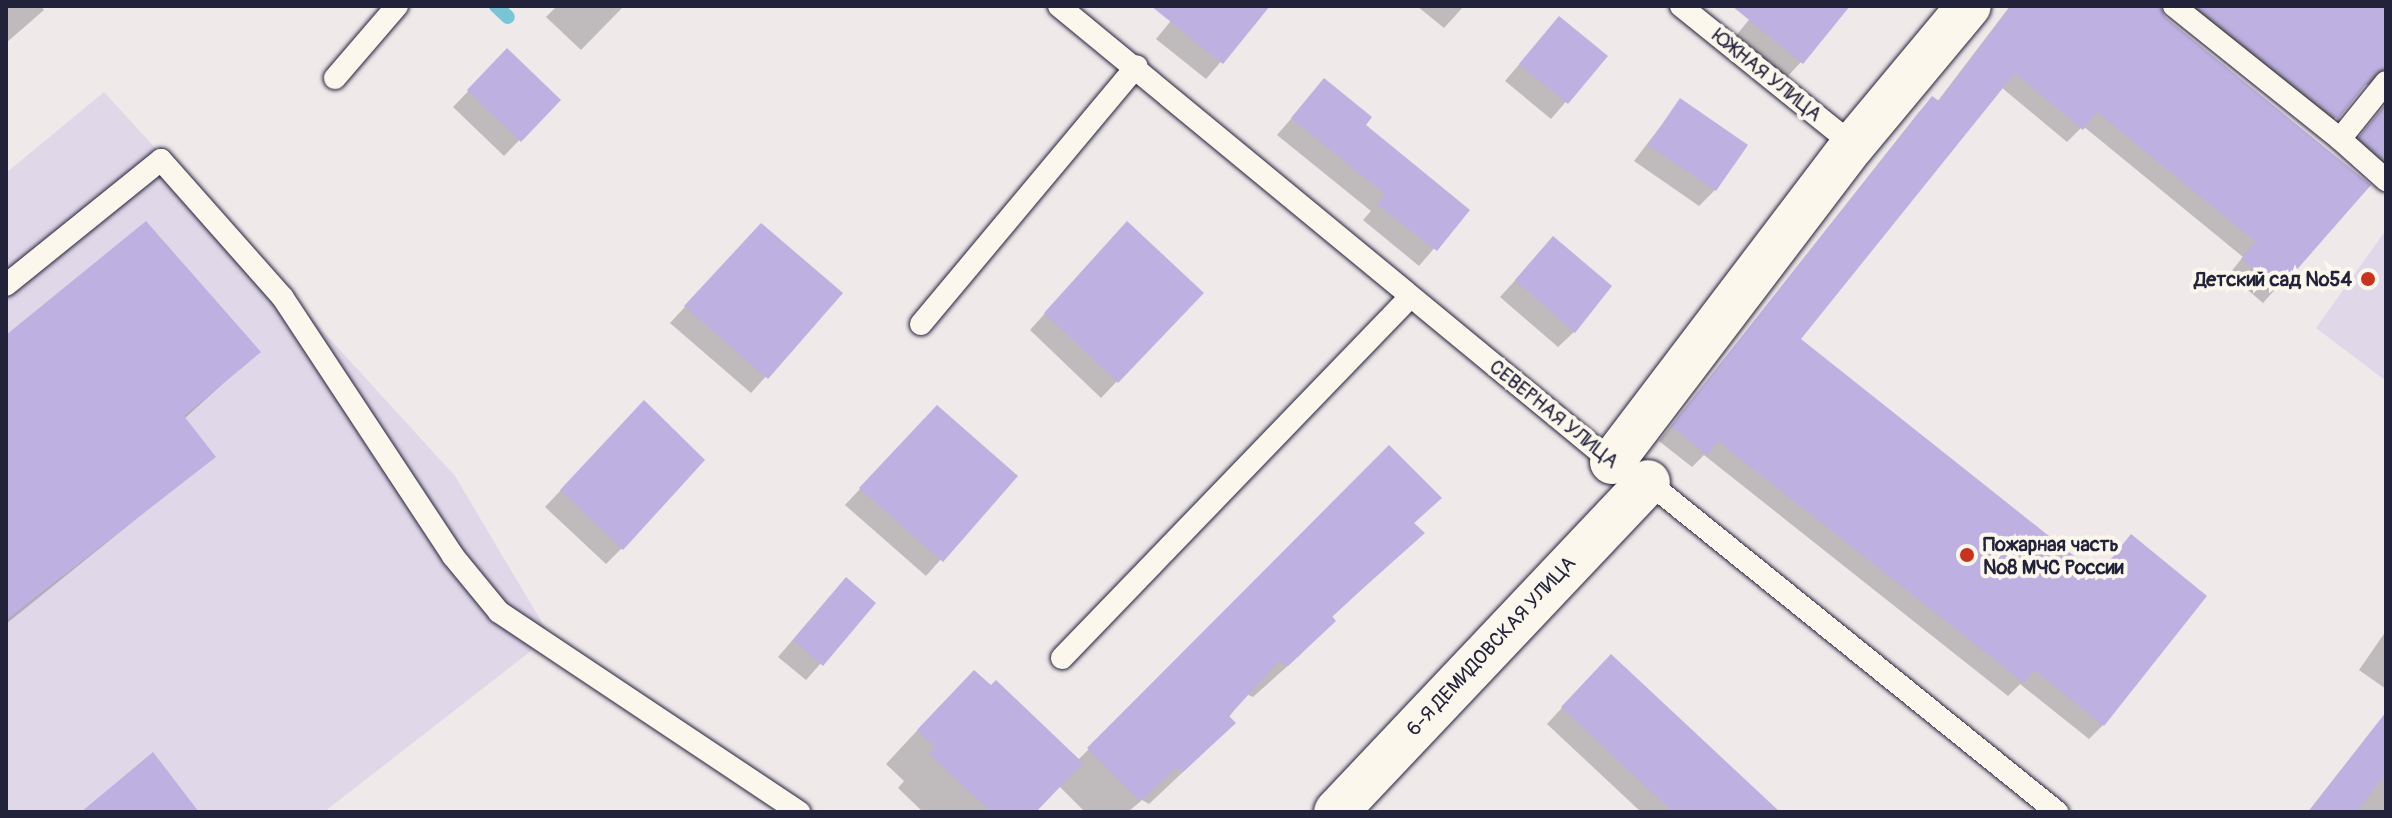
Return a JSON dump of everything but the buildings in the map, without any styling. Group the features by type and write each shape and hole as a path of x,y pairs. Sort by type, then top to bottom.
{"street":[{"name":"6-Я ДЕМИДОВСКАЯ УЛИЦА","path":"1336,812 1630,472 1853,145 1969,6"}],"lane":[{"path":"335,78 397,6"},
{"name":"СЕВЕРНАЯ УЛИЦА","path":"1059,6 1137,66 1410,297 2057,812"},
{"name":"ЮЖНАЯ УЛИЦА","path":"1681,6 1853,145"},
{"path":"2174,6 2340,139 2386,180"},
{"path":"921,324 1137,66"},
{"path":"2340,139 2386,82"},
{"path":"6,285 161,160 283,298 453,556 499,612 799,812"},
{"path":"1062,658 1410,297"}],"shaded area":[{"path":"104,92 455,476 550,636 324,812 6,812 6,173"},
{"name":"Детский сад №54","path":"2386,230 2386,381 2316,328"}],"waterway":[{"path":"496,6 508,17"}],"place":[{"name":"Детский сад №54","path":"2368,279"},
{"name":"Пожарная часть №8 МЧС России","path":"1967,555"}]}
